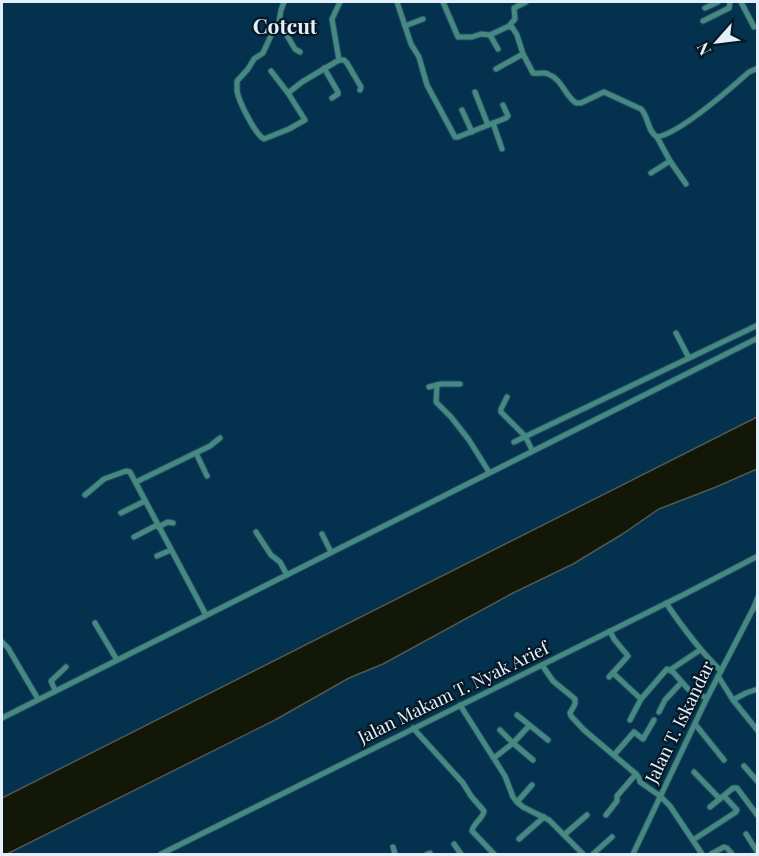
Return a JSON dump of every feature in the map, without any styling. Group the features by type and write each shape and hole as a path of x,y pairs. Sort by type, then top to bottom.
{"street":[{"path":"271,70 304,120 266,139 262,138 254,128 238,95 237,81 262,53 279,22 284,2"},
{"path":"339,60 332,19 340,2"},
{"path":"397,2 430,92 455,137 507,117 503,105"},
{"path":"443,2 458,37 472,37 483,33 490,35 509,26 514,20 514,8 526,2"},
{"path":"705,8 718,2"},
{"path":"703,21 729,8 730,2"},
{"path":"741,2 754,27"},
{"path":"405,26 423,19"},
{"path":"279,22 295,49 300,52"},
{"path":"509,26 513,27 533,74 546,73 555,78 576,104 604,92 641,109 652,133 657,137 670,162 686,184"},
{"path":"490,35 498,49"},
{"path":"496,69 523,54"},
{"path":"288,93 339,60 346,62 361,87 360,90"},
{"path":"324,68 338,92 332,98"},
{"path":"657,137 673,131 749,72 758,68"},
{"path":"475,92 502,149"},
{"path":"462,110 472,132"},
{"path":"651,173 670,162"},
{"path":"514,442 757,327"},
{"path":"676,333 689,358"},
{"path":"2,718 53,686 204,610 331,552 668,380 758,338"},
{"path":"664,371 668,380"},
{"path":"429,387 441,384 460,384"},
{"path":"437,386 436,402 469,440 489,472"},
{"path":"507,397 501,412 525,437 532,449"},
{"path":"136,482 210,446 220,438"},
{"path":"196,453 207,476"},
{"path":"85,495 104,479 126,471 130,472 204,610"},
{"path":"121,513 145,501"},
{"path":"134,537 168,522 173,524"},
{"path":"256,532 286,573"},
{"path":"325,540 331,552"},
{"path":"157,556 171,550"},
{"name":"Jalan Makam T. Nyak Arief","path":"163,854 758,556"},
{"name":"Jalan T. Iskandar","path":"633,855 707,698 755,608 758,597"},
{"path":"666,603 686,633 719,674 733,700 758,731"},
{"path":"95,623 115,656"},
{"path":"610,631 628,656 611,675 641,699"},
{"path":"2,642 37,698"},
{"path":"630,720 641,699 662,673 700,650"},
{"path":"542,665 553,681 575,699 570,712 571,716 636,774 640,782 670,806 702,855"},
{"path":"53,686 53,678 66,667"},
{"path":"670,670 689,690 707,698"},
{"path":"658,712 665,700 681,683"},
{"path":"733,700 756,691"},
{"path":"460,705 505,776 517,802 549,820 583,855"},
{"path":"517,715 548,740"},
{"path":"614,754 634,732 643,739 654,720"},
{"path":"695,724 724,760"},
{"path":"494,758 529,726"},
{"path":"413,728 463,783 484,811 472,831 494,855"},
{"path":"500,729 533,760"},
{"path":"744,766 758,782"},
{"path":"693,840 737,810 694,772"},
{"path":"606,815 617,801 617,796 636,774"},
{"path":"517,802 532,785"},
{"path":"710,807 733,788 737,788 758,816"},
{"path":"564,835 587,814"},
{"path":"519,839 544,817"},
{"path":"746,834 758,853"},
{"path":"593,855 612,837"},
{"path":"454,844 461,855"},
{"path":"393,847 395,855"},
{"path":"711,855 725,847 732,855"}],"shaded area":[{"path":"757,417 757,469 659,509 573,564 511,594 383,664 349,678 275,720 7,854 2,854 2,798"}],"district":[{"name":"Cotcut","path":"285,25"}]}
